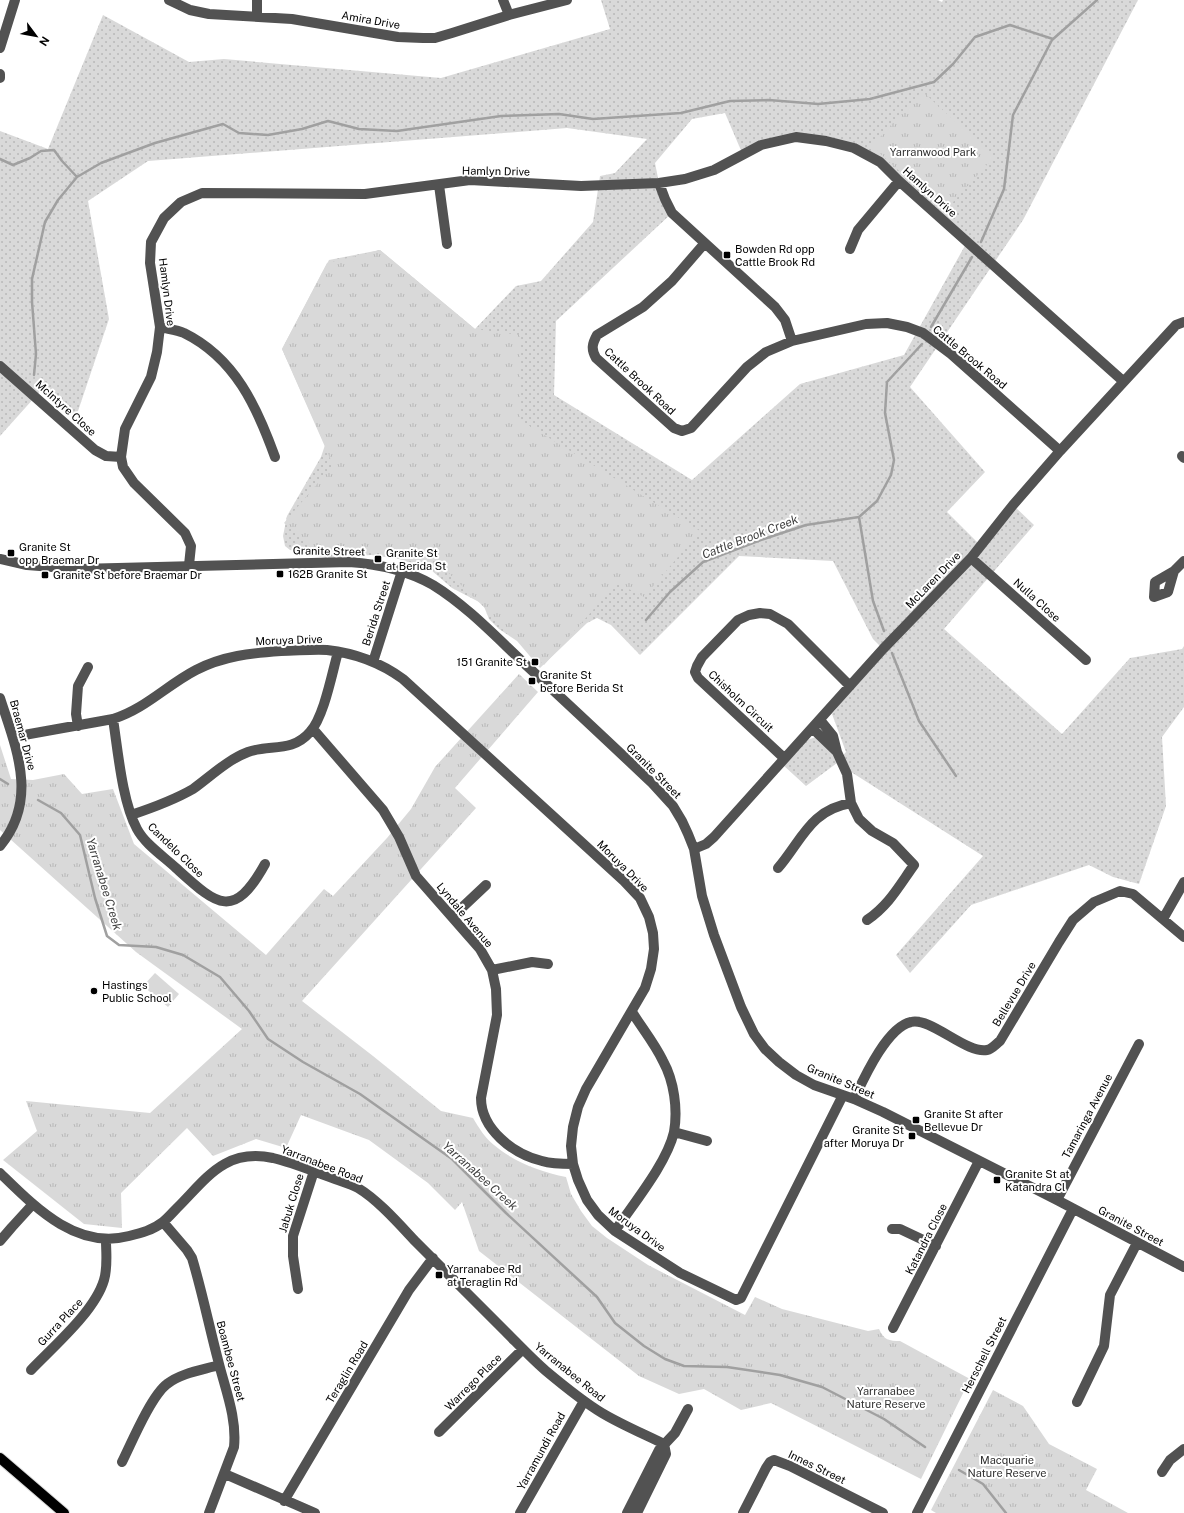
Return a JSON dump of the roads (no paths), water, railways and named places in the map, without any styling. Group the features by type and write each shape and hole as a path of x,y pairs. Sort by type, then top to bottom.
{"main road":[{"path":"0,1458 64,1513"}],"street":[{"path":"0,48 16,0"},
{"name":"Amira Drive","path":"169,0 190,10 209,14 292,18 398,37 423,38 435,38 567,0"},
{"path":"257,0 257,17"},
{"path":"503,0 509,16"},
{"name":"Hamlyn Drive","path":"121,457 125,429 150,377 157,352 160,327 150,263 151,242 164,218 181,202 202,193 365,194 470,180 581,186 659,183 685,179 714,170 761,145 796,136 854,148 880,162 899,181 1124,381"},
{"path":"850,249 858,230 899,181"},
{"path":"659,183 672,213 775,308 785,320 792,341"},
{"path":"439,185 447,244"},
{"name":"Cattle Brook Road","path":"704,244 672,281 643,307 598,335 593,342 592,351 596,358 674,428 682,431 691,428 747,367 766,352 792,341 866,324 887,323 923,333 951,354 1060,451"},
{"name":"McLaren Drive","path":"694,849 706,844 714,837 883,649 971,558 1008,511 1060,451 1176,325 1184,322"},
{"path":"160,327 182,333 204,344 230,368 251,399 264,426 275,457"},
{"name":"McIntyre Close","path":"0,366 95,450 106,456 121,457"},
{"path":"121,457 124,467 134,483 185,533 191,546 189,565"},
{"name":"Nulla Close","path":"971,558 1086,660"},
{"name":"Granite Street","path":"0,560 27,565 78,569 349,562 378,565 402,571 432,585 458,603 488,629 652,783 673,806 682,821 694,849 702,896 714,935 741,1007 754,1034 765,1049 779,1062 796,1075 814,1085 865,1104 1057,1200 1184,1267"},
{"path":"1174,571 1184,561"},
{"name":"Berida Street","path":"373,662 402,571"},
{"name":"Chisholm Circuit","path":"784,758 698,678 695,672 702,658 738,620 755,614 770,614 780,618 788,624 850,686"},
{"name":"Moruya Drive","path":"13,737 113,719 137,710 183,677 207,665 227,658 246,654 314,650 338,652 373,662 392,671 417,692 640,898 649,917 653,933 654,949 651,969 645,988 586,1089 578,1107 573,1127 571,1146 573,1164 587,1200 598,1215 616,1231 680,1273 736,1300 741,1298 844,1095"},
{"path":"131,815 182,795 241,755 250,751 285,747 295,744 303,739 313,729 320,714 338,652"},
{"path":"78,726 76,714 78,686 88,667"},
{"name":"Braemar Drive","path":"0,698 13,737 21,771 22,796 21,806 12,829 0,846"},
{"name":"Candelo Close","path":"113,719 126,800 137,829 143,837 204,893 221,902 238,898 246,892 253,884 265,864"},
{"path":"820,720 833,736 837,752 847,774 851,803 859,819 865,826 893,843 914,865 890,900 879,912 867,920"},
{"path":"812,728 837,752"},
{"name":"Lyndale Avenue","path":"313,729 383,810 397,832 416,876 480,949 492,970 496,989 497,1015 481,1098 481,1106 484,1115 494,1131 518,1152 542,1161 573,1164"},
{"path":"778,868 804,832 821,815 839,805 851,803"},
{"path":"1163,919 1184,882"},
{"path":"452,917 486,885"},
{"name":"Bellevue Drive","path":"854,1099 860,1085 880,1050 899,1028 910,1022 923,1023 978,1050 989,1050 1000,1041 1073,920 1094,902 1120,891 1134,894 1184,937"},
{"path":"492,970 532,962 548,964"},
{"path":"616,1231 658,1168 667,1151 674,1132 674,1096 669,1075 661,1056 632,1012"},
{"name":"Tamaringa Avenue","path":"1057,1200 1138,1044"},
{"path":"860,1085 865,1104"},
{"path":"674,1132 707,1141"},
{"name":"Yarranabee Road","path":"0,1173 33,1204 66,1229 94,1238 106,1240 138,1234 150,1230 163,1222 213,1171 223,1163 233,1159 258,1156 272,1158 314,1171 351,1185 365,1193 385,1211 523,1349 546,1370 584,1401 603,1414 664,1444"},
{"name":"Katandra Close","path":"893,1328 979,1161"},
{"name":"Jabuk Close","path":"298,1289 293,1256 293,1236 314,1171"},
{"path":"0,1242 33,1204"},
{"name":"Herschell Street","path":"917,1513 1073,1209"},
{"name":"Boambee Street","path":"163,1222 192,1258 231,1409 235,1439 234,1447 209,1513"},
{"path":"892,1229 900,1229 936,1246"},
{"name":"Gurra Place","path":"31,1370 87,1311 99,1295 105,1278 107,1260 106,1240"},
{"path":"1077,1402 1104,1346 1110,1295 1137,1242"},
{"name":"Teraglin Road","path":"284,1500 409,1290 433,1258"},
{"name":"Warrego Place","path":"439,1432 523,1349"},
{"path":"122,1462 148,1410 157,1395 166,1385 182,1376 219,1365"},
{"name":"Yarramundi Road","path":"520,1513 584,1401"},
{"path":"627,1513 659,1450 675,1433 688,1409"},
{"path":"641,1512 666,1454 664,1444"},
{"path":"1162,1472 1170,1460 1184,1449"},
{"name":"Innes Street","path":"742,1513 766,1468 770,1462 774,1460 790,1466 883,1513"},
{"path":"225,1474 315,1513"}],"waterway":[{"name":"Cattle Brook Creek","path":"981,242 1004,189 1013,115 1052,40 1097,0"},
{"path":"34,375 36,354 32,302 32,279 45,222 58,200 77,177 101,163 155,143 223,124 239,133 268,135 302,129 328,121 359,129 397,131 501,116 559,114 593,119 681,113 730,101 769,100 818,104 870,99 934,82 953,64 975,37 1010,25 1053,39"},
{"path":"0,159 13,165 30,158 41,151 54,150 77,177"},
{"name":"Cattle Brook Creek","path":"931,327 972,257"},
{"name":"Cattle Brook Creek","path":"884,631 873,601 859,517 877,501 891,475 894,460 885,413 887,382 922,344"},
{"name":"Cattle Brook Creek","path":"646,620 670,592 703,562 806,525 859,517"},
{"name":"Cattle Brook Creek","path":"892,653 919,721 956,776"},
{"name":"Yarranabee Creek","path":"0,779 8,784"},
{"name":"Yarranabee Creek","path":"38,800 61,813 80,835 95,898 107,936 119,945 156,947 183,955 220,977 249,1011 268,1039 303,1062 360,1094 452,1159 506,1213 597,1297 615,1323 644,1346 665,1359 684,1366 727,1367 780,1375 822,1387 884,1419 925,1447"},
{"path":"959,1470 983,1484 1006,1513"}],"place":[{"name":"Bowden Rd opp Cattle Brook Rd","path":"727,255"},
{"name":"Granite St opp Braemar Dr","path":"11,553"},
{"name":"Granite St at Berida St","path":"378,559"},
{"name":"162B Granite St","path":"280,574"},
{"name":"Granite St before Braemar Dr","path":"45,575"},
{"name":"151 Granite St","path":"535,662"},
{"name":"Granite St before Berida St","path":"532,681"},
{"name":"Hastings Public School","path":"94,991"},
{"name":"Granite St after Bellevue Dr","path":"916,1120"},
{"name":"Granite St after Moruya Dr","path":"912,1136"},
{"name":"Granite St at Katandra Cl","path":"997,1180"},
{"name":"Yarranabee Rd at Teraglin Rd","path":"439,1275"}],"park label":[{"name":"Yarranwood Park","path":"933,152"},
{"name":"Yarranabee Nature Reserve","path":"886,1397"},
{"name":"Macquarie Nature Reserve","path":"1007,1466"}]}
